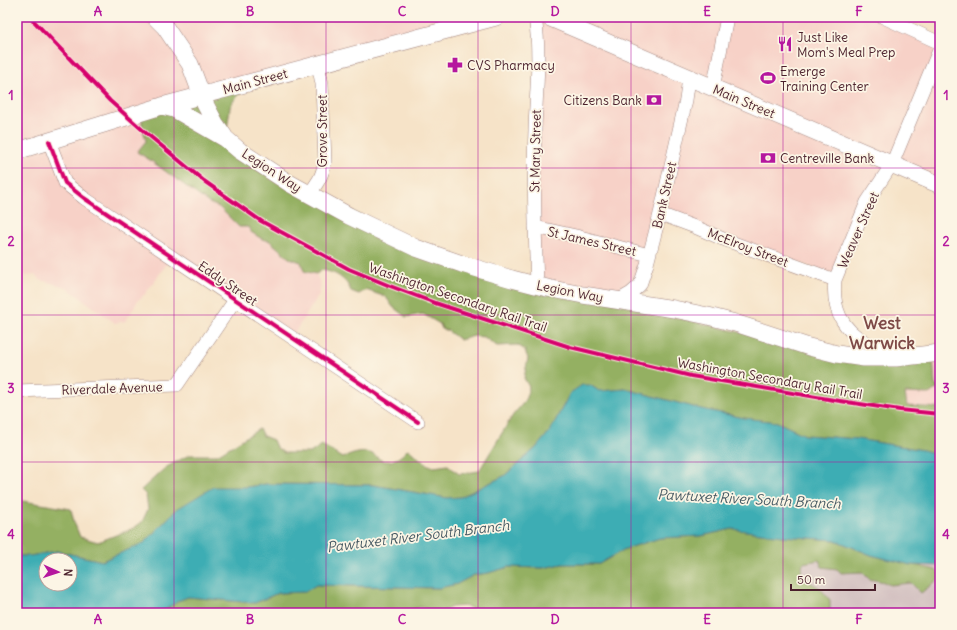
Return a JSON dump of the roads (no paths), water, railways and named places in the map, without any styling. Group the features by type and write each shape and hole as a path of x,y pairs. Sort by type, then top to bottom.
{"main road":[{"name":"Legion Way","path":"155,17 165,27 183,52 195,74 202,95 215,123 226,139"},
{"name":"Main Street","path":"17,151 202,95 496,17"},
{"name":"Main Street","path":"548,17 940,184"},
{"name":"Legion Way","path":"156,108 174,109 226,139 240,151 308,194 349,216 416,248 462,264 512,279 583,295 674,309 722,320 781,337 808,347 837,354 896,358 940,352"}],"street":[{"name":"St Mary Street","path":"535,17 539,56 535,130 534,227 537,285"},
{"path":"714,88 727,17"},
{"path":"883,17 905,22 940,43"},
{"name":"Weaver Street","path":"910,356 868,343 850,330 840,319 836,307 834,291 835,280 867,202 892,164 940,48"},
{"name":"Grove Street","path":"308,194 319,183 325,162 322,91 318,64"},
{"name":"Bank Street","path":"619,300 632,293 640,285 660,214 686,100 689,78"},
{"name":"Eddy Street","path":"49,141 65,183 84,198 418,422"},
{"name":"McElroy Street","path":"660,214 835,280"},
{"name":"St James Street","path":"534,227 649,255"},
{"name":"Riverdale Avenue","path":"17,391 177,385 235,300"}],"water":[{"name":"Pawtuxet River South Branch","path":"582,385 590,385 599,391 626,389 697,408 744,418 777,422 805,435 857,439 923,450 940,455 940,566 911,565 871,555 835,540 783,536 732,529 701,536 660,538 625,549 599,564 562,564 543,568 509,567 474,575 457,584 439,588 316,585 305,592 278,593 255,603 188,597 180,600 160,613 17,613 17,556 38,555 38,592 78,592 78,556 102,561 144,543 177,509 213,487 247,487 266,484 373,485 447,498 461,497 504,476 536,448 550,431 570,393"}],"place":[{"name":"Just Like Mom's Meal Prep","path":"785,44"},
{"name":"CVS Pharmacy","path":"455,65"},
{"name":"Emerge Training Center","path":"768,78"},
{"name":"Citizens Bank","path":"654,100"},
{"name":"Centreville Bank","path":"768,158"}],"district":[{"name":"West Warwick","path":"882,333"}]}
